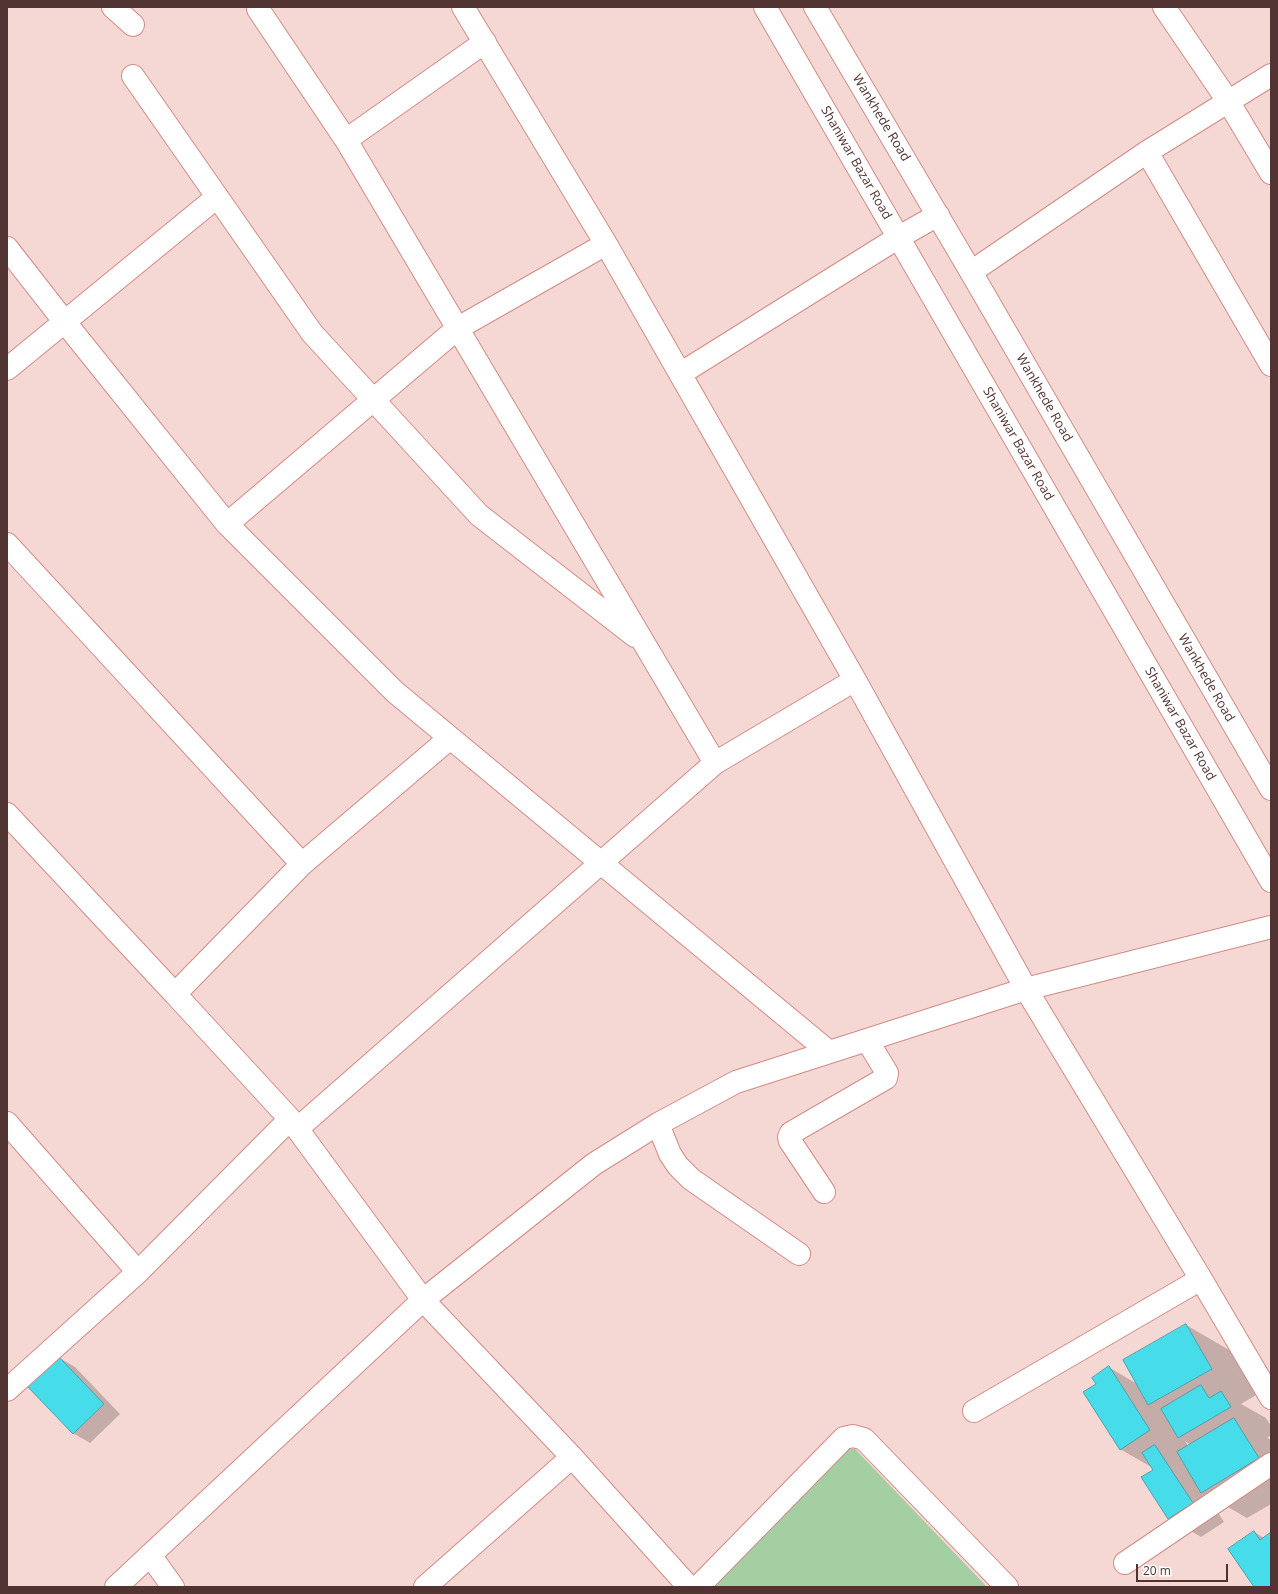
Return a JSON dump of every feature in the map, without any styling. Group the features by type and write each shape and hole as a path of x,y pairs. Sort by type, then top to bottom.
{"street":[{"path":"113,7 133,25"},
{"path":"463,7 606,244 855,680 1026,989 1271,1398"},
{"name":"Shaniwar Bazar Road","path":"765,7 1271,881"},
{"name":"Wankhede Road","path":"815,7 938,215 1271,789"},
{"path":"1164,7 1228,101 1271,173"},
{"path":"258,9 346,140 715,763"},
{"path":"346,140 485,42"},
{"path":"971,272 1147,152 1271,75"},
{"path":"133,76 312,333 479,515 644,643"},
{"path":"1147,152 1271,365"},
{"path":"7,369 64,321 218,198"},
{"path":"680,374 899,237 938,215"},
{"path":"227,524 372,399 458,328 606,244"},
{"path":"7,248 227,524 395,692 829,1052"},
{"path":"7,544 302,864"},
{"path":"7,1390 138,1272 294,1124 601,864 715,763 855,680"},
{"path":"175,994 302,864 450,738"},
{"path":"7,814 294,1124 423,1300 572,1457 687,1586 844,1438 853,1436 864,1439 1007,1587"},
{"path":"116,1587 423,1300 594,1164 658,1124 736,1082 829,1052 1026,989 1271,927"},
{"path":"824,1192 790,1141 789,1137 791,1134 886,1078 887,1073 867,1040"},
{"path":"658,1124 670,1154 678,1166 691,1179 799,1254"},
{"path":"8,1125 138,1272"},
{"path":"974,1411 1201,1279"},
{"path":"425,1587 572,1457"},
{"path":"1125,1562 1271,1464"},
{"path":"150,1555 173,1587"}],"green space":[{"path":"847,1449 855,1449 987,1587 714,1587 712,1583"}],"building":[{"path":"1186,1324 1212,1369 1148,1405 1123,1360"},
{"path":"58,1356 104,1404 73,1434 27,1386"},
{"path":"1109,1366 1150,1430 1120,1450 1083,1392 1096,1384 1092,1378"},
{"path":"1201,1385 1209,1398 1221,1391 1231,1407 1178,1438 1161,1409"},
{"path":"1234,1418 1259,1458 1201,1493 1177,1452"},
{"path":"1155,1445 1193,1503 1168,1519 1141,1477 1153,1470 1142,1453"},
{"path":"1254,1531 1260,1540 1271,1532 1271,1587 1254,1587 1228,1549"}]}
